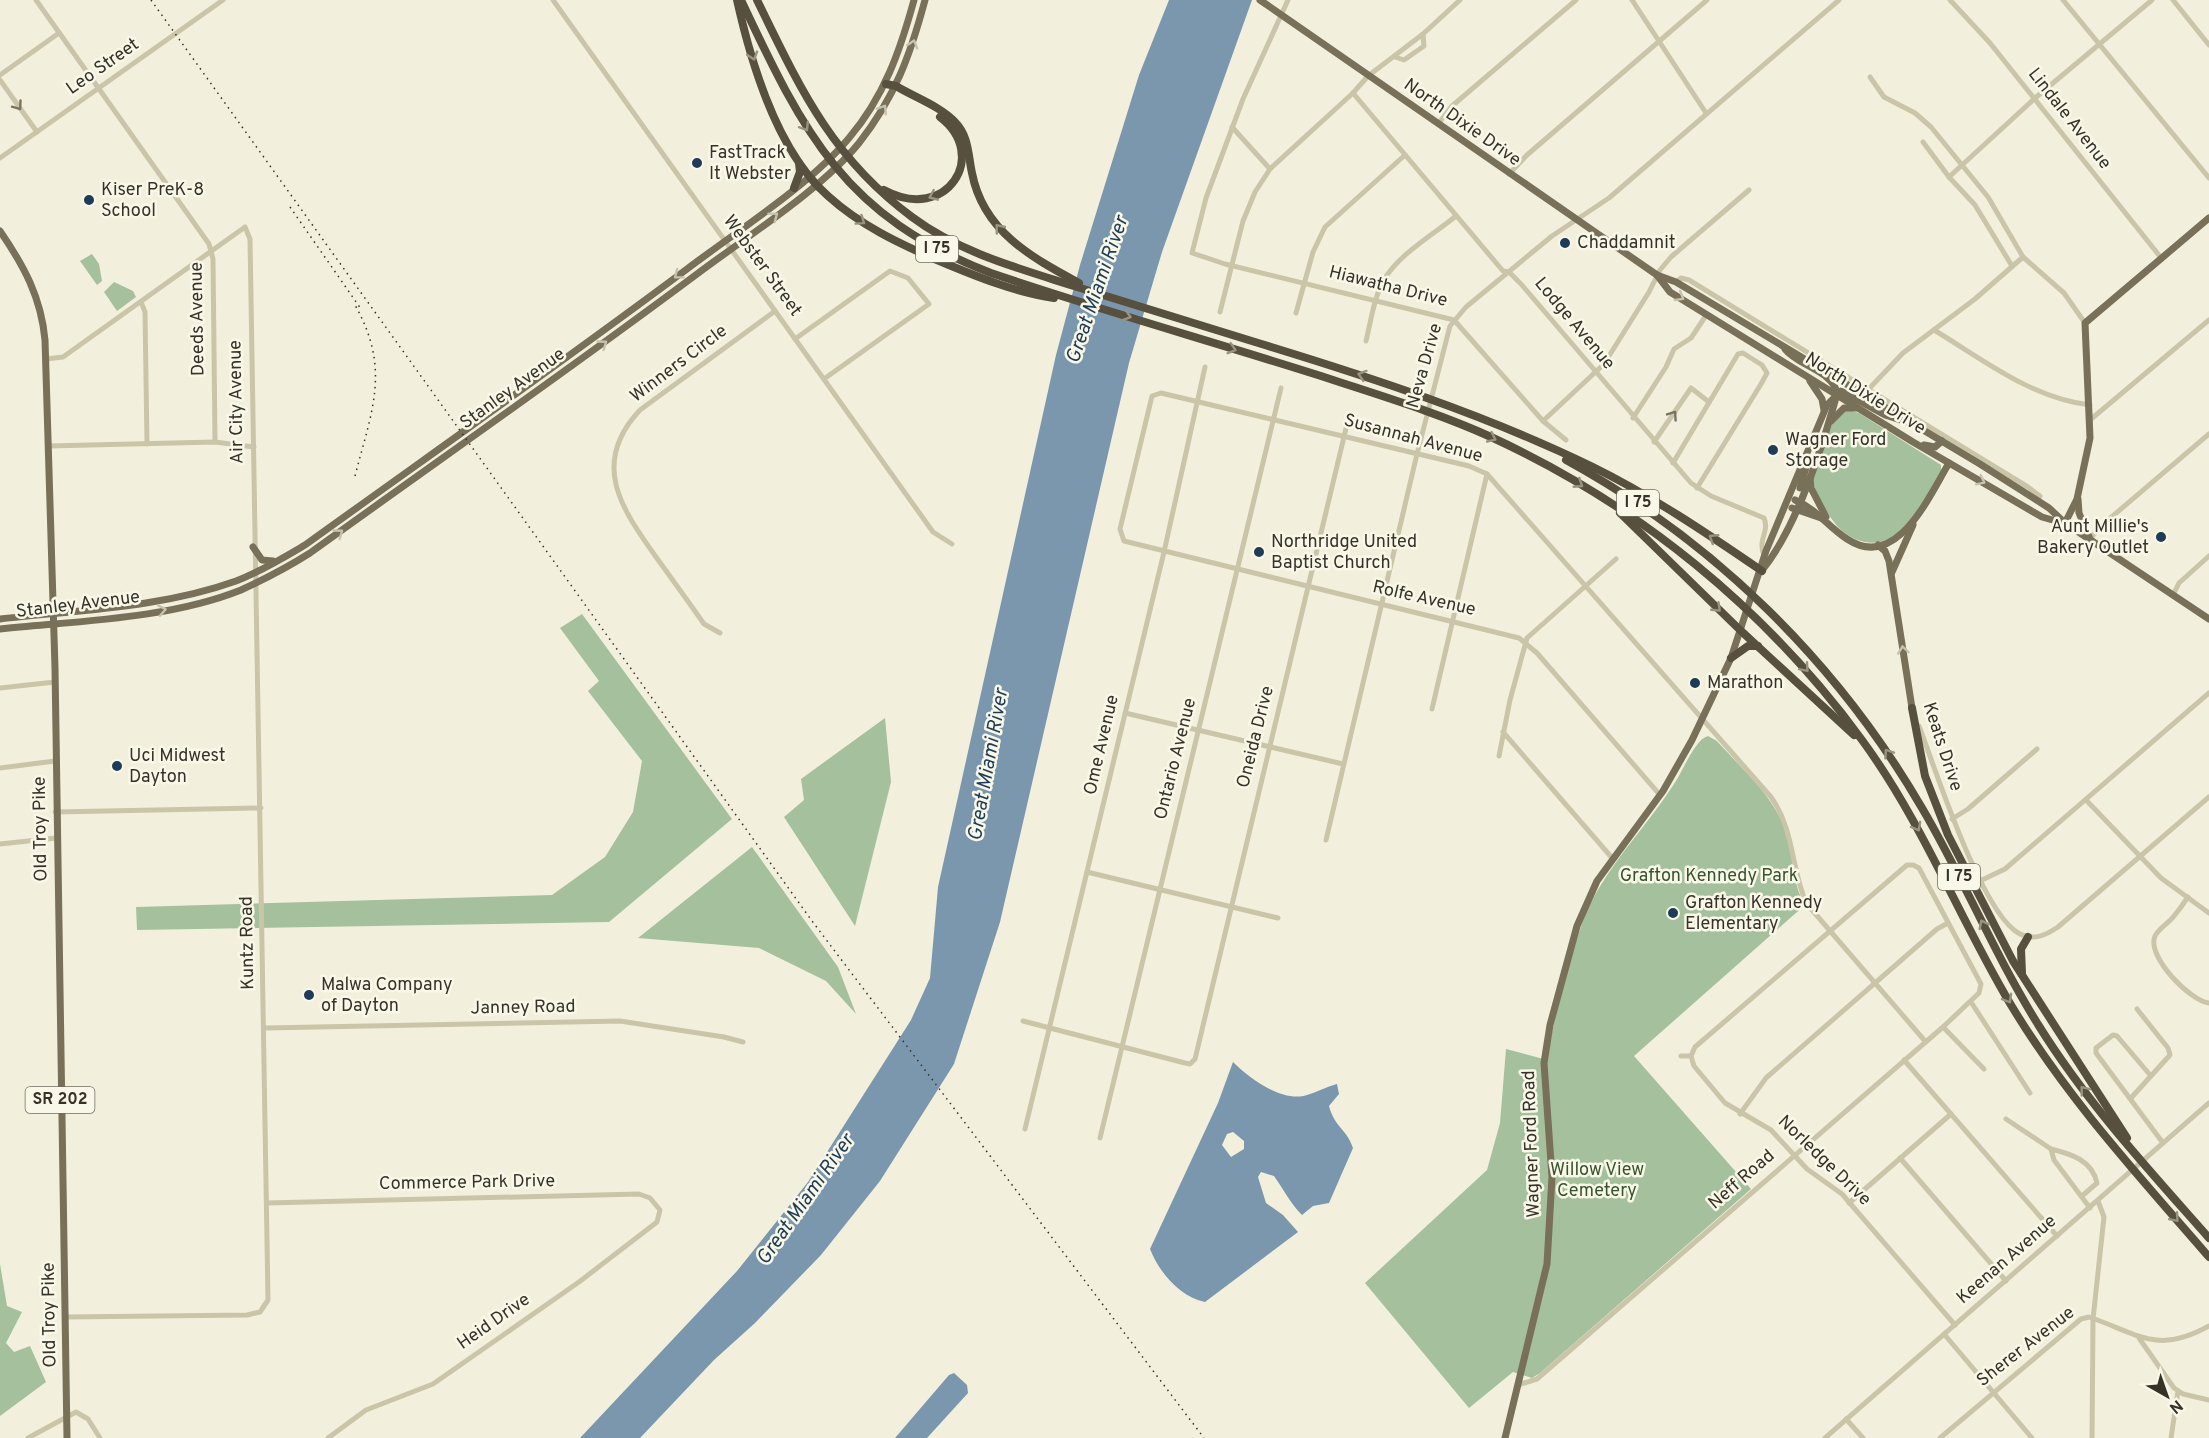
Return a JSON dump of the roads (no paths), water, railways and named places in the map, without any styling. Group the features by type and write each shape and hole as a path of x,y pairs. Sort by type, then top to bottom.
{"highway":[{"name":"I 75","path":"739,0 784,90 817,145 849,183 892,221 929,244 969,264 1039,292 1078,301 1176,331 1414,406 1442,417 1533,458 1616,508 1665,539 1732,595 1765,626 1820,686 1863,741 1922,834 2010,1003 2059,1078 2125,1160 2209,1257"},
{"path":"739,0 774,117 816,183 843,208 882,234 962,270 1039,292"},
{"name":"I 75","path":"757,0 801,90 828,134 870,182 915,220 939,235 972,250 1044,276 1445,403 1529,440 1599,478 1649,511 1737,581 1814,658 1883,746 1940,839 2001,960 2038,1025 2075,1079 2134,1152 2209,1238"},
{"path":"886,84 954,120 966,140 972,173 987,213 1010,241 1044,264 1095,292"},
{"path":"870,182 896,196 922,201 944,191 959,172 962,156 960,141 954,130 942,118 895,89"},
{"path":"794,188 800,172 799,159"},
{"path":"1529,440 1596,468 1718,540 1762,571"},
{"path":"1616,508 1627,522 1740,630 1843,727 1863,741"},
{"path":"1731,658 1748,646 1758,646"},
{"path":"1912,708 1925,776 1948,835 2023,977 2069,1052 2120,1126 2134,1152"},
{"path":"2023,977 2021,949 2028,937"}],"main road":[{"name":"Stanley Avenue","path":"0,619 157,601 255,578 481,418 810,176 850,137 886,84 903,41 915,0"},
{"name":"Stanley Avenue","path":"0,629 149,612 207,601 310,553 487,427 816,183 858,144 895,89 906,63 925,0"},
{"name":"North Dixie Drive","path":"1260,0 1657,275 1717,302 1782,345 1867,391 1916,425 1944,438 2037,501 2065,523 2209,619"},
{"path":"2065,523 2078,491 2087,455 2090,405 2085,323 2209,218"},
{"name":"Old Troy Pike","path":"0,231 22,263 35,291 44,323 46,359 55,682 55,812 67,1438"},
{"name":"North Dixie Drive","path":"1657,275 1670,292 1897,433 2042,517 2065,523"},
{"path":"1782,345 1791,356 1831,381 1836,387 1836,394 1841,391 1847,392 1885,415 1916,425"},
{"path":"1802,372 1817,389 1824,411"},
{"name":"Wagner Ford Road","path":"1505,1438 1541,1293 1550,1240 1552,1177 1544,1077 1545,1048 1577,926 1590,894 1675,773 1702,719 1731,658 1770,543 1824,411 1836,394"},
{"name":"Wagner Ford Road","path":"1762,571 1778,551 1793,509 1811,474 1828,426 1836,394"},
{"path":"1828,426 1838,411 1850,407 1858,408"},
{"path":"1897,433 1929,447 1935,447 1944,438"},
{"path":"1810,447 1807,471 1797,500 1812,508 1854,543 1878,545 1898,538 1914,521"},
{"path":"1892,575 1895,561 1914,521 1949,464"},
{"path":"1811,474 1812,488 1828,522"},
{"path":"2078,491 2079,513 2090,539"},
{"path":"2017,501 2034,505 2037,501"},
{"path":"1770,543 1784,526 1793,509 1828,522"},
{"name":"Keats Drive","path":"1878,545 1885,551 1892,575 1912,708"},
{"path":"253,547 262,560 267,562 281,559"}],"street":[{"name":"Deeds Avenue","path":"36,0 212,251 215,442"},
{"name":"Leo Street","path":"0,158 223,0"},
{"name":"Webster Street","path":"553,0 933,532 952,544"},
{"path":"1270,169 1232,127 1288,0"},
{"path":"1438,124 1452,106 1576,0"},
{"path":"1632,0 1706,113"},
{"path":"1509,174 1707,0"},
{"name":"Lindale Avenue","path":"1950,0 1990,43 2162,259"},
{"path":"2063,0 2209,178"},
{"path":"1948,177 2034,99 2152,0"},
{"path":"2174,0 2209,45"},
{"path":"1220,312 1249,204 1270,169 1353,93 1368,76 1423,34 1458,1"},
{"name":"Neva Drive","path":"1326,840 1417,454 1447,333 1454,320 1566,225 1578,221 1608,198 1837,1"},
{"path":"0,75 59,33"},
{"path":"1395,57 1404,60 1416,53 1424,46 1423,34"},
{"path":"1870,77 1884,97 1924,119 1988,197 2023,257 2064,294 2085,323"},
{"path":"0,80 37,132"},
{"name":"Lodge Avenue","path":"1353,93 1503,271 1509,272 1633,418 1697,488 1764,518 1767,525 1761,543 1765,557"},
{"name":"Hiawatha Drive","path":"1232,127 1206,198 1191,252 1198,257 1232,266 1377,299 1454,320 1543,421 1566,440"},
{"path":"1923,142 1948,177 1975,205 2012,266"},
{"path":"1296,314 1315,247 1325,227 1405,155"},
{"path":"1543,421 1596,373 1619,340 1657,275 1671,257 1749,190"},
{"path":"1366,341 1377,299 1391,270 1456,216"},
{"name":"Air City Avenue","path":"212,251 245,227 250,239 255,578"},
{"path":"46,359 63,357 212,251"},
{"path":"1867,391 1903,353 2023,257"},
{"path":"795,339 890,271 908,278 929,304 824,379"},
{"path":"141,302 145,312 147,444"},
{"path":"1717,302 1944,438"},
{"name":"Winners Circle","path":"720,633 704,624 628,518 615,484 615,454 628,425 640,410 775,311"},
{"path":"1633,418 1666,368 1674,349 1691,338 1707,314"},
{"path":"2090,420 2209,320"},
{"path":"1934,330 2035,392 2056,399 2090,405"},
{"path":"1673,463 1740,353 1762,365 1767,373 1697,488"},
{"name":"Ome Avenue","path":"1025,1128 1164,552 1205,368"},
{"name":"Ontario Avenue","path":"1100,1138 1281,387"},
{"path":"1654,442 1691,388 1709,402"},
{"name":"Susannah Avenue","path":"1120,535 1150,399 1155,394 1161,393 1469,466 1487,474 1776,805 1787,826 1806,903 1924,1041"},
{"name":"Oneida Drive","path":"1122,1046 1190,1064 1196,1055 1350,416"},
{"path":"2090,539 2101,526 2209,434"},
{"path":"48,446 215,442 254,447"},
{"path":"1432,709 1487,474"},
{"name":"Rolfe Avenue","path":"1120,535 1126,542 1164,552 1513,635 1525,642 1660,795"},
{"path":"2173,595 2179,583 2209,556"},
{"path":"1499,756 1525,642 1535,628 1616,559"},
{"name":"Kuntz Road","path":"66,1317 247,1315 256,1314 264,1308 268,1291 265,1028 255,578"},
{"path":"0,688 55,682"},
{"path":"1982,880 2006,869 2209,693"},
{"name":"Keats Drive","path":"1912,708 1952,819 1982,880 2002,918 2014,931 2028,937"},
{"path":"1125,713 1343,764"},
{"path":"1503,732 1613,859"},
{"path":"1952,819 1985,796 2037,749"},
{"path":"0,768 55,761"},
{"path":"2028,937 2049,933 2209,797"},
{"path":"2086,800 2161,878 2209,912"},
{"path":"55,812 261,808"},
{"path":"0,844 56,838"},
{"path":"1681,1056 1691,1056 1695,1047 1902,867 1913,865 1919,868 1948,923 1938,929 1766,1078 1740,1114"},
{"path":"1087,873 1278,918"},
{"path":"2188,897 2176,915 2158,932 2154,948 2158,958 2188,993 2197,1000 2209,1003"},
{"name":"Neff Road","path":"1518,1385 1537,1379 1971,1002 1981,990 1980,984 1948,923"},
{"path":"1971,1002 2030,1093"},
{"path":"2131,1098 2168,1060 2169,1052 2137,1009"},
{"name":"Janney Road","path":"265,1028 620,1021 743,1042"},
{"path":"1023,1021 1122,1046"},
{"path":"1943,1027 1984,1069"},
{"path":"2151,1076 2117,1036 2113,1035 2098,1046 2096,1053 2163,1143"},
{"name":"Norledge Drive","path":"1691,1056 1694,1066 1725,1103 1740,1114 1771,1130 1808,1169 1833,1186 1955,1325"},
{"path":"1904,1060 2056,1236"},
{"name":"Keenan Avenue","path":"1825,1438 2209,1103"},
{"path":"1849,1203 1952,1114"},
{"path":"2006,1119 2051,1149 2074,1154 2096,1175 2097,1183 2082,1196"},
{"path":"2051,1149 2054,1160 2090,1208"},
{"path":"1900,1158 2006,1281"},
{"name":"Commerce Park Drive","path":"267,1203 639,1194 655,1201 660,1210"},
{"path":"2092,1438 2093,1319 2104,1217 2098,1201"},
{"name":"Heid Drive","path":"328,1438 366,1410 433,1384 579,1282 657,1222 660,1210"},
{"name":"Sherer Avenue","path":"1940,1438 2081,1319 2093,1319 2139,1338 2177,1340 2209,1326"},
{"path":"1944,1334 2032,1438"},
{"path":"2139,1338 2178,1391 2209,1400"},
{"path":"2171,1438 2178,1391"},
{"path":"28,1438 76,1412 84,1414 100,1438"},
{"path":"1846,1419 1863,1438"}],"water":[{"name":"Great Miami River","path":"1169,0 1252,0 1162,252 1129,363 1000,922 954,1064 880,1181 821,1255 755,1323 714,1360 640,1438 580,1438 737,1271 808,1182 911,1020 930,978 938,887 1056,355 1080,265 1139,75"},
{"path":"1233,1062 1257,1082 1287,1095 1297,1097 1307,1095 1337,1084 1339,1094 1329,1106 1334,1119 1353,1148 1329,1203 1313,1206 1302,1215 1274,1176 1261,1172 1258,1177 1266,1203 1283,1215 1298,1232 1205,1302 1179,1289 1165,1275 1150,1249 1218,1103","holes":["1233,1132 1244,1141 1244,1149 1231,1157 1222,1145 1227,1134"]},
{"path":"954,1373 967,1385 968,1393 927,1438 895,1438 949,1375"}],"railway":[{"path":"151,0 812,921 1204,1438"},
{"path":"290,207 361,309"},
{"path":"355,305 373,349 375,390 355,476"}],"place":[{"name":"FastTrack It Webster","path":"697,163"},
{"name":"Kiser PreK-8 School","path":"89,200"},
{"name":"Chaddamnit","path":"1565,243"},
{"name":"Wagner Ford Storage","path":"1773,450"},
{"name":"Aunt Millie's Bakery Outlet","path":"2161,537"},
{"name":"Northridge United Baptist Church","path":"1259,552"},
{"name":"Marathon","path":"1695,683"},
{"name":"Uci Midwest Dayton","path":"117,766"},
{"name":"Grafton Kennedy Elementary","path":"1673,913"},
{"name":"Malwa Company of Dayton","path":"309,995"}],"park label":[{"name":"Grafton Kennedy Park","path":"1709,876"},
{"name":"Willow View Cemetery","path":"1597,1180"}]}
